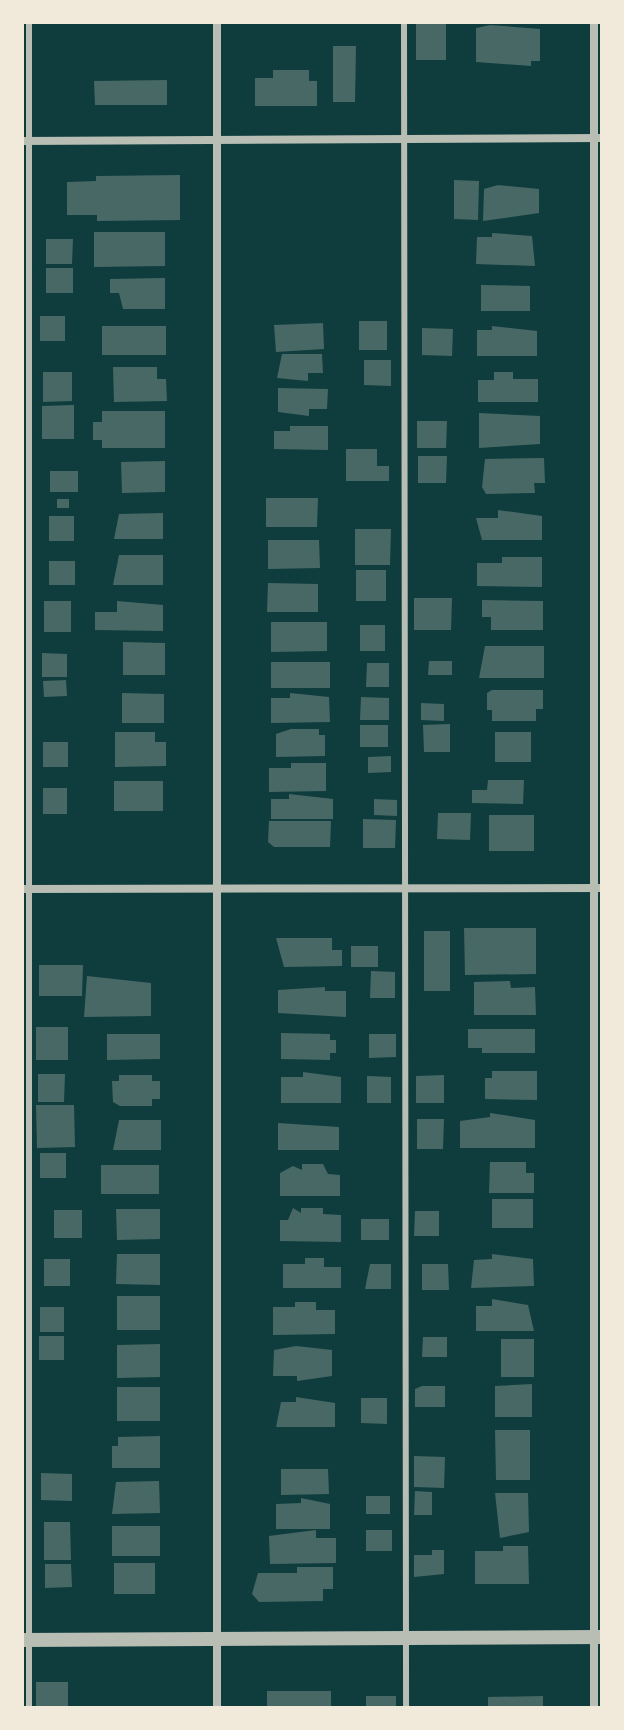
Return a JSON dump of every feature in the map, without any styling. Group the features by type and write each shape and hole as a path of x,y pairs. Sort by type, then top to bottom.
{"street":[{"path":"217,22 217,1708"},
{"path":"594,22 598,138 598,1637 594,1708"},
{"path":"26,141 598,138"},
{"path":"26,889 598,888"},
{"path":"26,1640 598,1637"}],"lane":[{"path":"29,22 26,141 26,1640 29,1708"},
{"path":"404,22 406,1708"}],"building":[{"path":"416,23 446,23 446,60 416,60"},
{"path":"490,25 540,29 540,61 531,61 531,66 476,62 476,28"},
{"path":"333,46 356,46 355,102 333,102"},
{"path":"273,70 309,70 309,81 317,81 317,106 255,106 255,78 273,78"},
{"path":"167,80 167,105 95,105 94,81"},
{"path":"180,175 180,220 97,221 97,215 67,215 67,182 96,181 96,176"},
{"path":"454,180 479,181 478,220 454,219"},
{"path":"498,185 539,189 539,213 483,221 484,189"},
{"path":"94,232 165,232 165,266 94,267"},
{"path":"492,233 532,236 535,266 476,264 477,237 492,237"},
{"path":"46,239 73,239 72,264 46,264"},
{"path":"46,268 73,268 73,293 46,293"},
{"path":"165,278 165,309 123,309 119,293 110,293 110,279"},
{"path":"481,285 530,286 530,311 481,311"},
{"path":"40,316 65,316 65,341 40,341"},
{"path":"359,321 387,321 387,350 359,350"},
{"path":"323,323 324,349 276,352 274,325"},
{"path":"102,326 166,326 166,355 102,355"},
{"path":"492,326 537,331 537,356 477,356 477,330 492,330"},
{"path":"422,328 453,329 452,356 422,355"},
{"path":"282,354 322,354 323,373 308,373 308,381 277,378"},
{"path":"364,360 391,360 391,386 364,385"},
{"path":"113,367 157,367 157,379 166,379 167,401 114,402"},
{"path":"43,372 72,372 72,401 43,402"},
{"path":"494,372 513,372 513,379 538,379 538,402 478,402 478,380 494,380"},
{"path":"278,388 328,389 327,409 309,409 309,416 278,412"},
{"path":"74,405 74,439 42,439 42,406"},
{"path":"102,411 165,411 165,448 102,448 102,440 93,440 93,422 102,422"},
{"path":"479,413 540,416 540,444 479,448"},
{"path":"417,421 447,421 446,448 417,448"},
{"path":"290,426 328,426 328,450 274,449 274,431 290,431"},
{"path":"346,449 377,449 377,466 389,466 389,481 346,481"},
{"path":"418,456 447,456 446,483 418,483"},
{"path":"544,458 545,483 534,483 535,493 486,494 482,487 485,459"},
{"path":"165,461 165,492 122,493 121,462"},
{"path":"50,471 78,471 78,492 50,492"},
{"path":"266,498 318,498 317,527 266,527"},
{"path":"57,499 69,499 69,508 57,508"},
{"path":"498,510 542,516 542,540 482,540 476,518 498,518"},
{"path":"163,513 163,539 114,539 119,514"},
{"path":"49,516 74,516 74,541 49,541"},
{"path":"355,529 391,529 390,565 355,565"},
{"path":"268,540 319,540 320,568 268,569"},
{"path":"119,555 163,555 163,585 113,585"},
{"path":"502,557 542,557 542,587 477,586 477,563 502,563"},
{"path":"49,561 75,561 75,585 49,585"},
{"path":"356,570 386,570 386,601 356,601"},
{"path":"268,583 318,584 318,612 267,612"},
{"path":"414,598 452,598 451,630 414,630"},
{"path":"482,600 543,601 543,630 491,630 491,617 482,617"},
{"path":"44,601 71,601 71,632 44,632"},
{"path":"117,601 163,605 163,631 95,630 95,612 117,612"},
{"path":"271,622 327,622 327,651 271,652"},
{"path":"360,625 385,625 385,651 360,651"},
{"path":"123,642 165,643 165,675 123,675"},
{"path":"485,646 544,646 544,678 479,678"},
{"path":"42,653 67,654 67,677 42,677"},
{"path":"429,661 452,661 452,675 428,675"},
{"path":"271,662 330,662 330,688 271,688"},
{"path":"367,663 389,663 389,687 366,687"},
{"path":"66,680 67,696 44,697 43,681"},
{"path":"492,690 543,690 543,709 536,709 536,721 492,721 492,710 487,710 487,693"},
{"path":"122,693 164,694 164,723 122,723"},
{"path":"290,693 329,697 330,722 271,723 271,698 290,698"},
{"path":"361,697 389,698 389,720 360,720"},
{"path":"421,703 444,704 444,721 421,720"},
{"path":"450,724 450,752 424,752 423,725"},
{"path":"360,725 388,725 388,747 360,747"},
{"path":"291,729 319,729 319,735 325,735 325,756 276,757 276,734"},
{"path":"115,732 155,732 155,742 166,742 166,766 115,767"},
{"path":"495,732 531,732 531,762 495,762"},
{"path":"43,742 68,742 68,767 43,767"},
{"path":"391,756 391,772 368,773 368,757"},
{"path":"291,763 326,763 326,791 269,792 269,768 291,768"},
{"path":"488,780 524,780 523,804 472,803 472,790 487,790"},
{"path":"114,781 163,781 163,811 114,811"},
{"path":"43,788 67,788 67,814 43,814"},
{"path":"289,794 333,799 333,819 271,819 271,799 289,799"},
{"path":"374,799 397,800 397,816 374,815"},
{"path":"438,813 471,813 470,840 437,839"},
{"path":"489,815 534,815 534,851 489,851"},
{"path":"363,819 396,820 395,848 363,848"},
{"path":"269,821 331,821 330,847 274,847 268,842"},
{"path":"464,928 536,928 536,974 465,975"},
{"path":"424,931 450,931 450,991 424,991"},
{"path":"276,938 332,938 332,950 342,950 342,966 284,967"},
{"path":"351,946 378,946 378,967 351,967"},
{"path":"39,965 83,965 82,996 39,996"},
{"path":"371,971 395,972 395,998 370,998"},
{"path":"87,976 151,983 151,1016 84,1017"},
{"path":"510,981 511,988 535,987 536,1015 474,1015 474,982"},
{"path":"325,987 325,991 346,991 346,1017 278,1013 278,990"},
{"path":"36,1027 68,1027 68,1060 36,1060"},
{"path":"468,1029 535,1029 535,1053 482,1053 482,1048 468,1048"},
{"path":"281,1033 330,1034 330,1040 336,1040 336,1053 330,1053 330,1060 281,1059"},
{"path":"107,1034 160,1034 160,1059 107,1060"},
{"path":"369,1034 396,1034 396,1057 369,1058"},
{"path":"492,1071 537,1071 537,1100 485,1099 485,1078 492,1078"},
{"path":"303,1072 341,1077 341,1103 281,1103 281,1077 303,1077"},
{"path":"38,1074 65,1074 64,1102 38,1102"},
{"path":"119,1075 152,1075 152,1081 160,1081 160,1099 152,1099 152,1106 120,1106 113,1102 112,1081 119,1081"},
{"path":"444,1075 444,1103 416,1103 416,1076"},
{"path":"367,1076 391,1077 391,1103 367,1103"},
{"path":"36,1105 74,1105 75,1147 37,1148"},
{"path":"490,1113 535,1120 535,1148 460,1148 460,1121 490,1117"},
{"path":"417,1119 444,1119 443,1149 417,1149"},
{"path":"119,1120 161,1120 161,1150 113,1150"},
{"path":"278,1123 339,1127 339,1150 278,1150"},
{"path":"40,1153 66,1153 66,1178 40,1178"},
{"path":"490,1162 526,1162 526,1173 534,1173 534,1193 489,1193"},
{"path":"302,1164 323,1164 328,1174 340,1175 340,1196 280,1196 280,1173 293,1166 302,1170"},
{"path":"101,1165 159,1165 159,1194 101,1194"},
{"path":"492,1199 533,1199 533,1228 492,1228"},
{"path":"293,1208 301,1213 301,1208 323,1208 323,1214 341,1215 341,1242 280,1241 280,1220 288,1220"},
{"path":"116,1209 160,1209 160,1239 117,1240"},
{"path":"54,1210 82,1210 82,1238 54,1238"},
{"path":"415,1211 439,1211 439,1236 414,1236"},
{"path":"361,1219 389,1219 389,1240 361,1240"},
{"path":"117,1254 160,1254 160,1285 116,1284"},
{"path":"492,1254 533,1259 534,1286 471,1288 474,1260 492,1259"},
{"path":"305,1258 324,1258 324,1267 341,1267 341,1288 283,1288 283,1264 305,1264"},
{"path":"44,1259 70,1259 70,1286 44,1286"},
{"path":"370,1264 391,1264 391,1289 365,1289"},
{"path":"422,1264 448,1264 449,1290 422,1290"},
{"path":"117,1296 160,1296 160,1330 117,1330"},
{"path":"492,1299 528,1305 534,1331 476,1331 476,1306 492,1306"},
{"path":"295,1302 316,1302 316,1310 335,1310 335,1334 273,1335 273,1307 295,1307"},
{"path":"40,1307 64,1307 64,1332 40,1332"},
{"path":"39,1336 64,1336 64,1360 39,1360"},
{"path":"423,1337 447,1337 447,1357 422,1357"},
{"path":"501,1339 534,1339 534,1377 501,1377"},
{"path":"160,1344 160,1377 117,1378 117,1345"},
{"path":"296,1346 332,1350 332,1376 297,1381 297,1376 273,1376 274,1350"},
{"path":"532,1384 532,1417 495,1417 495,1386"},
{"path":"445,1386 445,1407 415,1407 415,1389"},
{"path":"117,1387 160,1387 160,1421 117,1421"},
{"path":"296,1397 335,1403 335,1427 276,1427 281,1402 296,1402"},
{"path":"361,1398 387,1398 387,1424 361,1423"},
{"path":"495,1430 530,1430 530,1480 496,1480"},
{"path":"160,1436 160,1468 112,1468 112,1446 118,1446 118,1437"},
{"path":"414,1456 445,1457 444,1488 414,1487"},
{"path":"281,1469 328,1469 329,1494 281,1495"},
{"path":"41,1473 72,1474 72,1501 41,1500"},
{"path":"159,1481 160,1513 112,1514 116,1482"},
{"path":"415,1491 432,1492 432,1515 414,1515"},
{"path":"495,1493 528,1493 529,1532 500,1538"},
{"path":"366,1496 390,1496 390,1514 366,1514"},
{"path":"301,1498 330,1504 330,1529 276,1529 276,1504 301,1503"},
{"path":"44,1522 70,1522 71,1560 44,1560"},
{"path":"112,1526 160,1526 160,1556 112,1556"},
{"path":"316,1530 316,1538 336,1538 336,1563 270,1564 269,1536"},
{"path":"366,1530 392,1530 392,1551 366,1551"},
{"path":"503,1546 528,1546 529,1584 475,1584 475,1551 503,1551"},
{"path":"432,1550 444,1550 444,1574 414,1577 414,1555 432,1555"},
{"path":"114,1563 155,1563 155,1594 114,1594"},
{"path":"45,1564 71,1564 72,1587 45,1588"},
{"path":"297,1567 333,1567 333,1589 323,1589 323,1601 259,1602 252,1594 258,1573 297,1573"},
{"path":"36,1682 68,1682 68,1708 36,1708"},
{"path":"267,1691 331,1691 331,1708 267,1708"},
{"path":"366,1696 396,1696 396,1708 366,1708"},
{"path":"543,1696 543,1708 488,1708 488,1697"}]}
